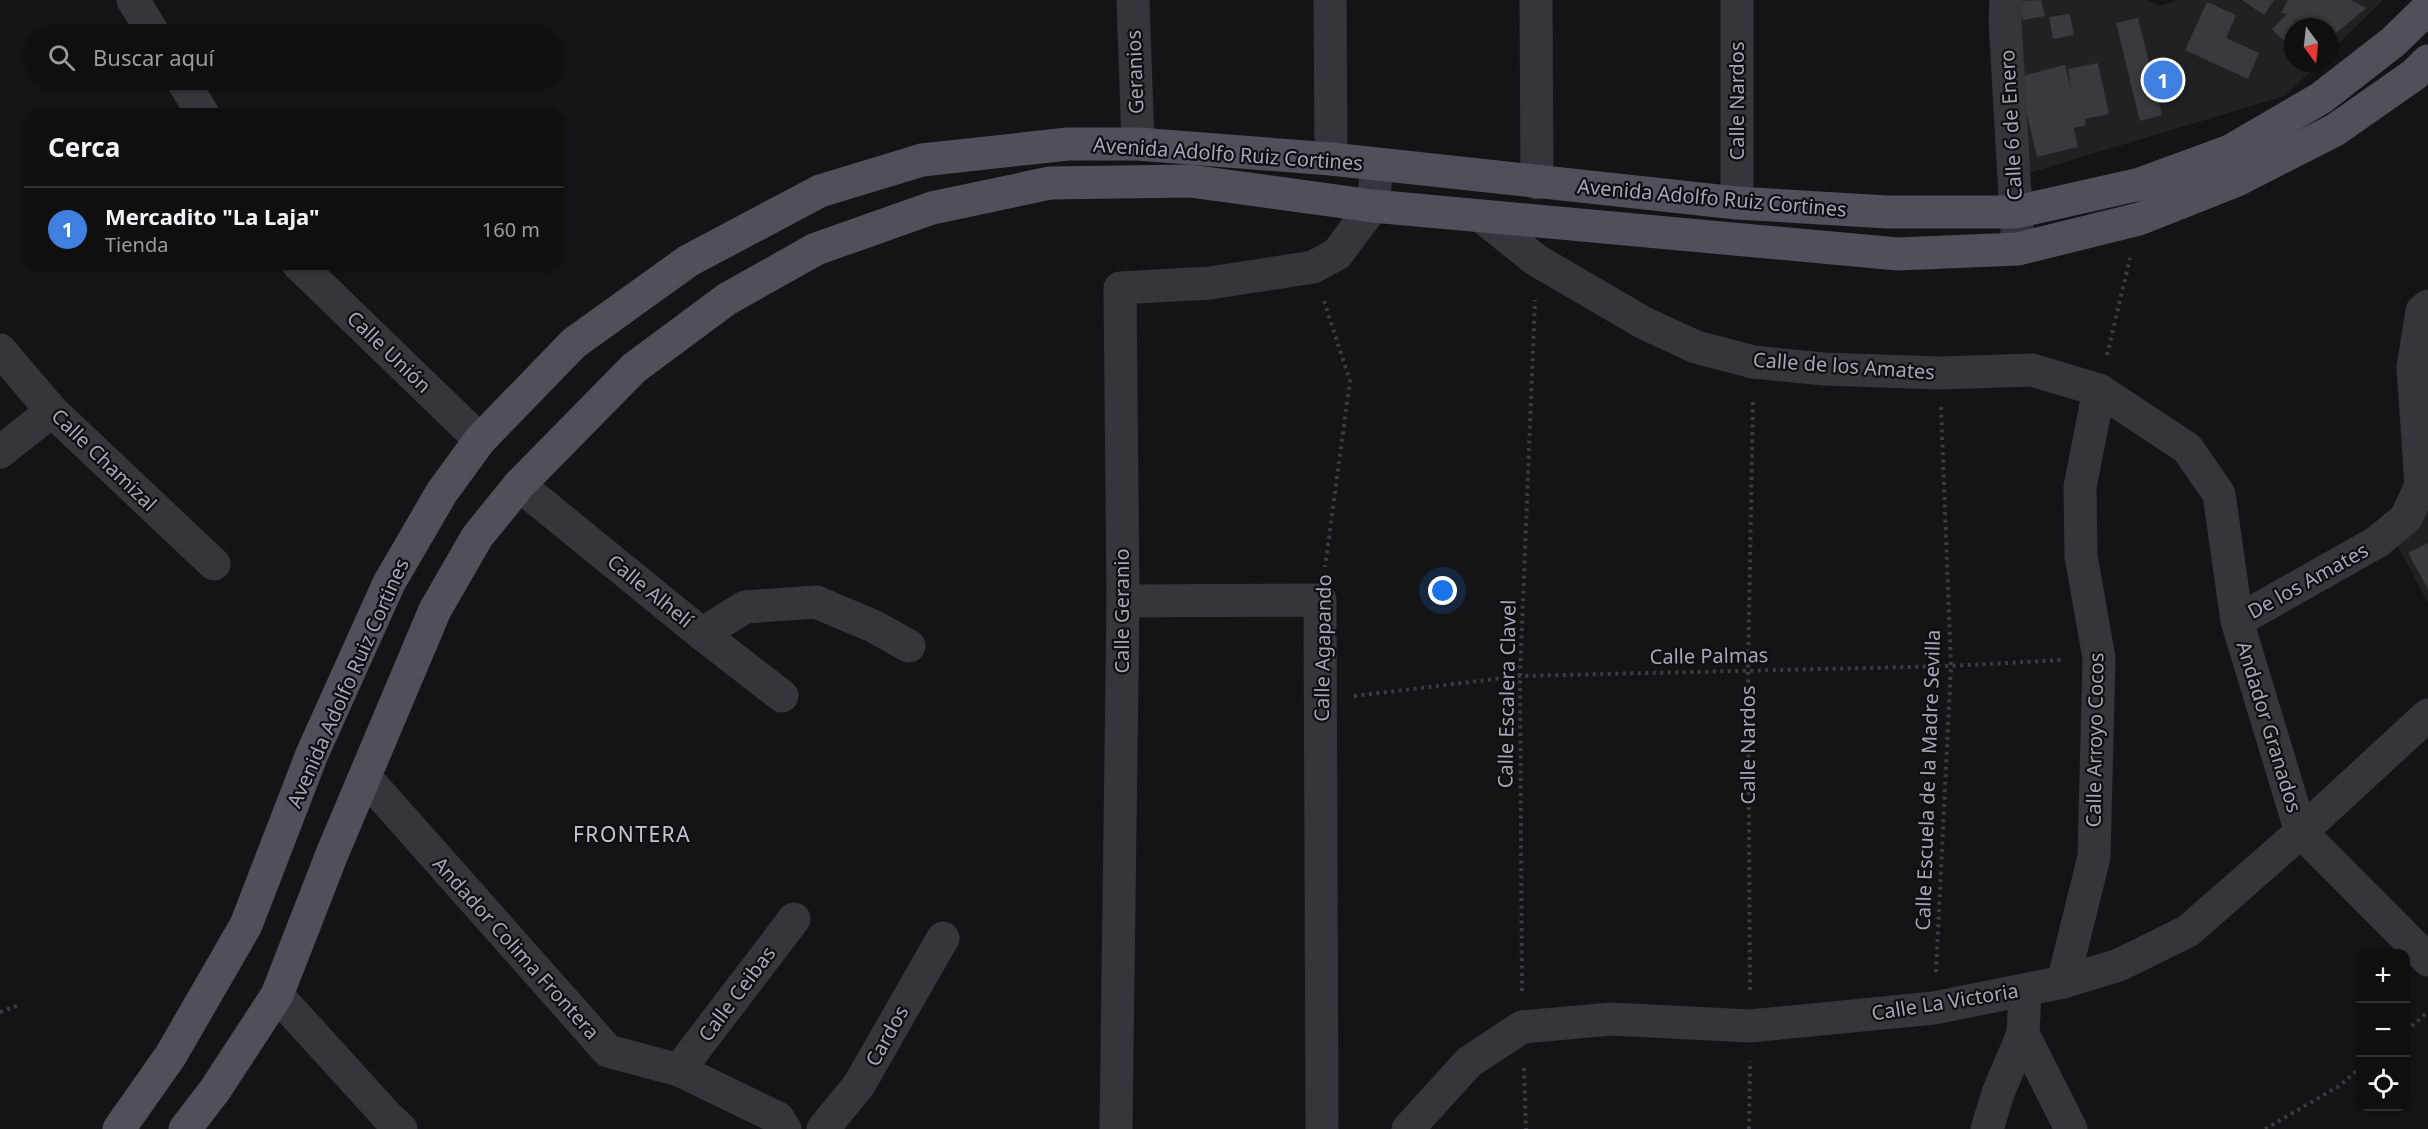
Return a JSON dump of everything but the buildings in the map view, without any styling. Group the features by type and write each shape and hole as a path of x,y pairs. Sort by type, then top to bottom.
{"main road":[{"name":"Avenida Adolfo Ruiz Cortines","path":"119,1129 171,1055 246,925 312,754 389,583 442,492 480,440 574,343 688,261 820,191 922,160 1068,144 1138,144 1331,159 1737,203 1887,212 2016,212 2140,184 2230,151 2321,98 2393,42 2428,8"},
{"name":"Avenida Adolfo Ruiz Cortines","path":"184,1129 215,1090 277,995 332,854 435,610 477,537 519,485 634,368 727,299 816,249 932,208 1050,183 1190,181 1373,206 1898,254 2018,249 2139,219 2235,181 2335,130 2415,74 2428,61"}],"street":[{"path":"133,0 148,24"},
{"name":"Geranios","path":"1133,0 1138,144"},
{"path":"1330,0 1331,159"},
{"path":"1536,0 1537,183"},
{"name":"Calle Nardos","path":"1737,0 1737,203"},
{"name":"Calle 6 de Enero","path":"2006,0 2005,20 2018,249"},
{"path":"188,90 199,108"},
{"path":"1313,267 1337,254 1373,206 1377,165"},
{"name":"Calle de los Amates","path":"1481,216 1536,260 1644,323 1696,347 1753,362 1824,369 1940,373 2032,370 2099,390"},
{"name":"Calle Geranio","path":"1116,1129 1123,601 1120,288 1210,283 1313,267"},
{"name":"Calle Unión","path":"304,270 480,440"},
{"name":"De los Amates","path":"2099,390 2187,448 2219,494 2237,621 2377,542 2406,518 2421,485 2412,367 2422,311 2428,306"},
{"name":"Calle Chamizal","path":"0,350 52,411 214,564"},
{"name":"Calle Arroyo Cocos","path":"2063,982 2094,857 2099,658 2081,556 2080,487 2099,390"},
{"path":"0,452 52,411"},
{"name":"Calle Alhelí","path":"519,485 782,696"},
{"path":"1123,601 1320,600"},
{"name":"Calle Agapando","path":"1320,600 1322,1129"},
{"path":"702,634 745,607 816,602 873,626 909,646"},
{"name":"Andador Granados","path":"2237,621 2301,832"},
{"name":"Calle La Victoria","path":"1408,1129 1469,1062 1522,1027 1611,1019 1750,1026 1934,1008 2025,991 2119,965 2188,931 2301,832 2428,715"},
{"name":"Andador Colima Frontera","path":"366,778 608,1051 679,1070 778,1119 785,1129"},
{"path":"2301,832 2423,945"},
{"name":"Calle Ceibas","path":"679,1070 794,919"},
{"name":"Cardos","path":"823,1129 859,1085 943,938"},
{"path":"1987,1129 1998,1093 2024,1034 2025,991"},
{"path":"277,995 401,1129"},
{"path":"2024,1034 2071,1129"}],"path":[{"path":"2099,390 2139,219"},
{"name":"Calle Escalera Clavel","path":"1526,1129 1522,1027 1520,676 1536,260"},
{"name":"Calle Agapando","path":"1313,267 1350,381 1320,600"},
{"name":"Calle Nardos","path":"1749,1129 1748,670 1753,362"},
{"name":"Calle Escuela de la Madre Sevilla","path":"1934,1008 1951,666 1940,373"},
{"name":"Calle Palmas","path":"1322,700 1520,676 1951,666 2099,658"},
{"path":"0,1012 17,1006"},
{"path":"2410,1028 2428,1012"},
{"path":"2265,1129 2339,1086 2356,1072"}],"shaded area":[{"path":"2019,0 2148,0 2159,6 2178,0 2383,0 2338,44 2338,18 2284,18 2284,72 2310,72 2285,96 2029,173"},
{"path":"2428,489 2428,603 2395,541"}],"place":[{"name":"Mercadito \"La Laja\"","path":"2163,80"}],"district":[{"name":"FRONTERA","path":"632,835"}]}
